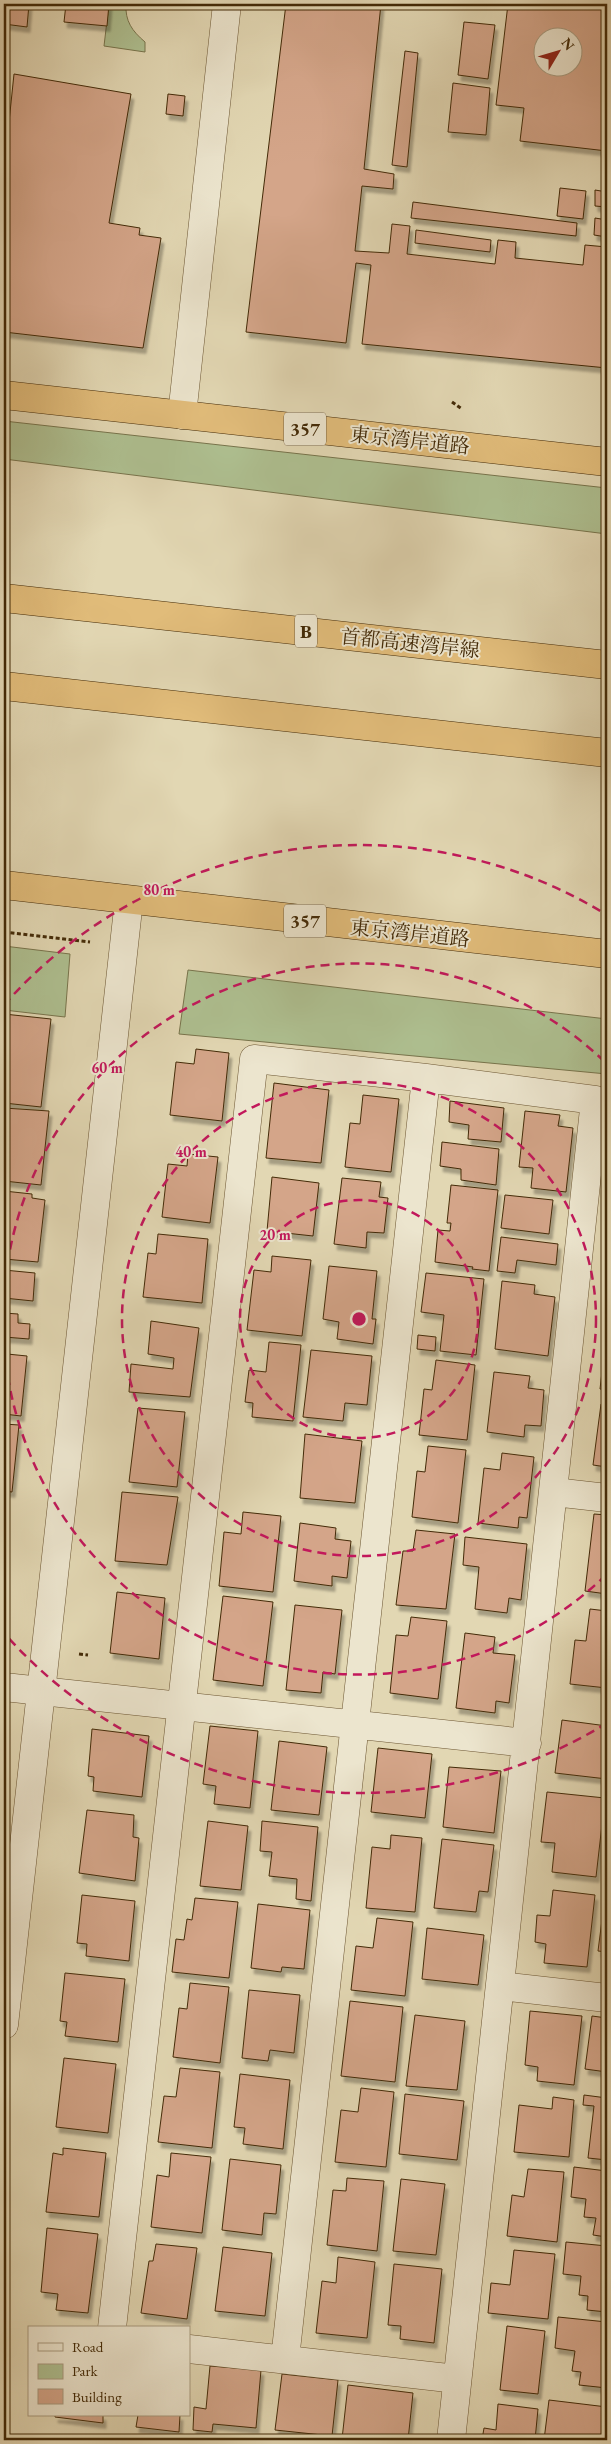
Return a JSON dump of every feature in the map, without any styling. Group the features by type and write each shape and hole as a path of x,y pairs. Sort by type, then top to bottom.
{"highway":[{"name":"東京湾岸道路","path":"4,395 607,462"},
{"name":"首都高速湾岸線","path":"4,598 607,665"},
{"path":"4,686 607,753"},
{"name":"東京湾岸道路","path":"4,885 607,954"}],"street":[{"path":"182,415 227,4"},
{"path":"4,2025 129,900"},
{"path":"112,2326 254,1059 426,1078 595,1100 451,2440"},
{"path":"285,2360 426,1078"},
{"path":"554,1492 607,1498"},
{"path":"4,1687 527,1742"},
{"path":"500,1986 607,1998"},
{"path":"190,2349 457,2379"}],"path":[{"path":"4,932 124,946"},
{"path":"29,2440 30,2434"}],"green space":[{"path":"109,4 126,4 128,21 136,34 145,42 145,52 104,46"},
{"path":"4,421 607,488 607,534 4,459"},
{"path":"4,946 70,954 65,1017 4,1010"},
{"path":"188,970 607,1019 607,1074 179,1034"}],"building":[{"path":"4,4 29,4 27,27 4,24"},
{"path":"66,4 109,4 107,26 64,22"},
{"path":"286,4 381,4 364,169 394,174 393,189 362,186 355,251 389,253 392,224 410,226 407,254 495,264 498,240 516,242 515,258 583,265 585,245 607,247 607,368 362,344 371,265 356,263 346,343 246,332"},
{"path":"508,4 607,4 607,151 520,141 524,108 496,105"},
{"path":"464,22 495,25 488,79 458,75"},
{"path":"405,51 418,53 407,167 392,165"},
{"path":"14,74 131,94 109,223 140,228 139,235 161,238 143,348 4,332 4,121 9,122"},
{"path":"453,83 490,88 486,135 448,132"},
{"path":"168,94 185,96 183,116 166,114"},
{"path":"560,188 586,191 583,219 557,216"},
{"path":"595,190 607,192 607,207 595,206"},
{"path":"413,202 577,223 576,236 411,218"},
{"path":"595,218 607,220 607,237 594,235"},
{"path":"416,230 491,240 490,252 415,243"},
{"path":"4,1014 51,1019 41,1107 4,1103"},
{"path":"196,1049 229,1053 222,1121 170,1115 176,1062 194,1064"},
{"path":"274,1083 329,1090 321,1163 266,1158"},
{"path":"363,1095 399,1099 391,1172 345,1167 350,1123 360,1124"},
{"path":"450,1101 504,1108 501,1142 468,1139 469,1125 449,1122"},
{"path":"4,1108 49,1111 41,1185 4,1181"},
{"path":"525,1111 560,1115 558,1126 573,1128 566,1192 531,1188 533,1168 519,1167"},
{"path":"442,1142 499,1149 496,1185 461,1180 461,1169 440,1166"},
{"path":"188,1154 218,1157 210,1223 162,1217 168,1164 187,1166"},
{"path":"272,1177 319,1183 313,1236 267,1231"},
{"path":"342,1178 381,1182 379,1197 388,1198 384,1233 367,1232 366,1248 334,1244"},
{"path":"451,1185 498,1190 489,1271 435,1262 438,1230 450,1231 451,1223 447,1223"},
{"path":"4,1191 32,1194 32,1198 45,1200 38,1262 4,1259"},
{"path":"505,1195 553,1200 549,1234 501,1228"},
{"path":"158,1234 208,1239 202,1303 143,1297 148,1253 156,1254"},
{"path":"501,1237 558,1244 556,1265 517,1260 515,1273 497,1271"},
{"path":"272,1256 311,1260 302,1336 247,1330 254,1270 271,1272"},
{"path":"329,1266 377,1271 372,1319 376,1319 373,1344 337,1339 339,1322 323,1319"},
{"path":"4,1270 35,1273 33,1301 4,1298"},
{"path":"426,1273 484,1279 476,1355 440,1351 444,1315 421,1312"},
{"path":"502,1281 535,1285 534,1294 555,1297 548,1356 495,1349"},
{"path":"4,1313 18,1314 18,1323 30,1324 29,1339 4,1337"},
{"path":"151,1321 199,1328 190,1397 129,1392 131,1364 173,1369 174,1358 148,1354"},
{"path":"418,1335 436,1337 435,1351 417,1349"},
{"path":"269,1342 301,1345 293,1421 252,1417 253,1403 245,1402 249,1370 266,1372"},
{"path":"605,1346 607,1346 607,1390 600,1389"},
{"path":"4,1348 7,1348 7,1354 27,1356 21,1416 4,1414"},
{"path":"311,1350 372,1356 367,1405 345,1403 343,1421 303,1417"},
{"path":"436,1360 475,1365 467,1440 419,1435 424,1389 432,1390"},
{"path":"494,1372 530,1376 528,1388 544,1390 541,1426 525,1425 524,1437 487,1432"},
{"path":"601,1404 607,1404 607,1467 593,1465"},
{"path":"138,1408 185,1412 177,1487 129,1482"},
{"path":"4,1424 19,1425 12,1492 4,1491"},
{"path":"305,1434 362,1441 355,1503 300,1498"},
{"path":"428,1446 466,1450 458,1523 412,1517 417,1471 425,1472"},
{"path":"502,1453 534,1457 527,1518 519,1517 518,1528 478,1523 484,1468 500,1470"},
{"path":"122,1492 178,1497 167,1565 115,1561"},
{"path":"243,1512 281,1516 273,1592 219,1586 224,1532 241,1534"},
{"path":"594,1514 607,1515 607,1594 585,1591"},
{"path":"300,1523 336,1528 335,1539 351,1541 347,1578 332,1576 332,1586 294,1581"},
{"path":"416,1530 455,1534 446,1609 396,1605 403,1551 413,1551"},
{"path":"465,1537 527,1544 521,1600 509,1598 507,1613 475,1609 479,1567 463,1565"},
{"path":"117,1592 165,1598 159,1659 110,1653"},
{"path":"223,1596 273,1602 263,1686 213,1680"},
{"path":"295,1605 342,1610 335,1674 323,1672 321,1693 286,1690"},
{"path":"590,1609 607,1611 607,1688 570,1684 575,1640 586,1641"},
{"path":"411,1617 447,1621 438,1699 390,1693 396,1635 408,1636"},
{"path":"465,1633 495,1637 493,1653 515,1655 509,1703 496,1701 495,1713 456,1708"},
{"path":"562,1720 607,1726 607,1779 555,1773"},
{"path":"210,1726 258,1731 250,1808 214,1804 216,1786 203,1784"},
{"path":"92,1729 149,1736 142,1797 93,1791 94,1777 88,1776"},
{"path":"279,1741 327,1747 319,1815 271,1810"},
{"path":"378,1748 432,1754 425,1818 371,1812"},
{"path":"449,1767 501,1771 494,1833 443,1827"},
{"path":"547,1792 605,1798 596,1877 552,1872 555,1843 541,1842"},
{"path":"87,1810 134,1815 133,1837 139,1838 135,1881 79,1873"},
{"path":"208,1821 248,1826 241,1890 200,1886"},
{"path":"262,1821 318,1827 311,1901 296,1899 297,1879 269,1876 272,1852 260,1851"},
{"path":"391,1835 422,1838 415,1912 366,1908 372,1847 390,1849"},
{"path":"442,1839 494,1845 488,1892 479,1891 476,1912 434,1908"},
{"path":"553,1890 595,1895 587,1967 544,1963 546,1944 535,1942 537,1915 550,1916"},
{"path":"82,1895 135,1901 129,1961 86,1956 87,1944 77,1943"},
{"path":"195,1898 238,1902 229,1978 172,1972 176,1939 184,1940 187,1919 192,1920"},
{"path":"258,1904 310,1910 304,1969 282,1967 281,1972 251,1968"},
{"path":"604,1904 607,1904 607,1952 598,1951"},
{"path":"377,1918 413,1922 405,1996 351,1990 356,1946 373,1948"},
{"path":"427,1928 484,1935 478,1985 422,1979"},
{"path":"65,1973 125,1979 118,2042 65,2036 67,2022 60,2021"},
{"path":"190,1983 229,1987 220,2063 173,2057 179,2008 187,2009"},
{"path":"249,1990 300,1995 294,2053 270,2050 268,2061 242,2058"},
{"path":"350,2001 403,2007 395,2082 341,2076"},
{"path":"530,2011 582,2016 574,2085 537,2081 538,2067 525,2065"},
{"path":"415,2015 465,2021 457,2090 406,2086"},
{"path":"592,2016 607,2018 607,2072 585,2069"},
{"path":"64,2058 116,2064 108,2133 56,2127"},
{"path":"180,2068 220,2072 212,2148 158,2142 164,2096 176,2097"},
{"path":"240,2074 290,2080 283,2149 243,2144 245,2128 234,2127"},
{"path":"361,2088 394,2092 386,2167 335,2162 341,2110 358,2112"},
{"path":"405,2094 464,2101 457,2160 399,2154"},
{"path":"584,2095 607,2098 607,2160 588,2158 594,2106 583,2105"},
{"path":"553,2097 574,2100 569,2157 514,2152 519,2105 552,2109"},
{"path":"63,2148 106,2153 99,2217 46,2212 53,2153 63,2155"},
{"path":"171,2153 211,2157 202,2233 151,2227 157,2175 169,2177"},
{"path":"230,2159 281,2165 276,2214 264,2213 262,2235 222,2230"},
{"path":"574,2167 607,2171 607,2237 593,2235 596,2218 584,2217 586,2199 571,2197"},
{"path":"528,2169 564,2172 557,2242 507,2236 512,2195 524,2197"},
{"path":"347,2178 384,2181 377,2251 327,2245 333,2190 346,2191"},
{"path":"401,2179 445,2184 436,2255 393,2251"},
{"path":"47,2228 98,2234 88,2313 56,2310 58,2294 41,2292"},
{"path":"566,2242 607,2246 607,2312 587,2310 588,2296 579,2295 581,2276 563,2274"},
{"path":"156,2244 197,2248 187,2319 141,2313 149,2261 153,2261"},
{"path":"223,2247 272,2253 265,2316 215,2311"},
{"path":"514,2250 555,2254 548,2319 488,2313 491,2283 510,2285"},
{"path":"338,2257 375,2262 367,2338 316,2333 322,2281 336,2283"},
{"path":"394,2264 442,2269 434,2343 400,2339 401,2326 388,2325"},
{"path":"558,2317 607,2322 607,2388 579,2385 581,2372 572,2371 575,2351 555,2348"},
{"path":"507,2326 545,2331 538,2394 500,2390"},
{"path":"210,2366 261,2370 256,2428 213,2424 212,2432 193,2430 194,2407 206,2409"},
{"path":"282,2374 338,2380 332,2436 275,2430"},
{"path":"348,2385 413,2393 408,2440 342,2439"},
{"path":"549,2400 607,2407 607,2440 544,2440"},
{"path":"498,2404 538,2409 535,2440 482,2440 484,2428 496,2430"},
{"path":"103,2416 103,2423 55,2417"},
{"path":"138,2416 180,2416 179,2432 136,2427"}]}
